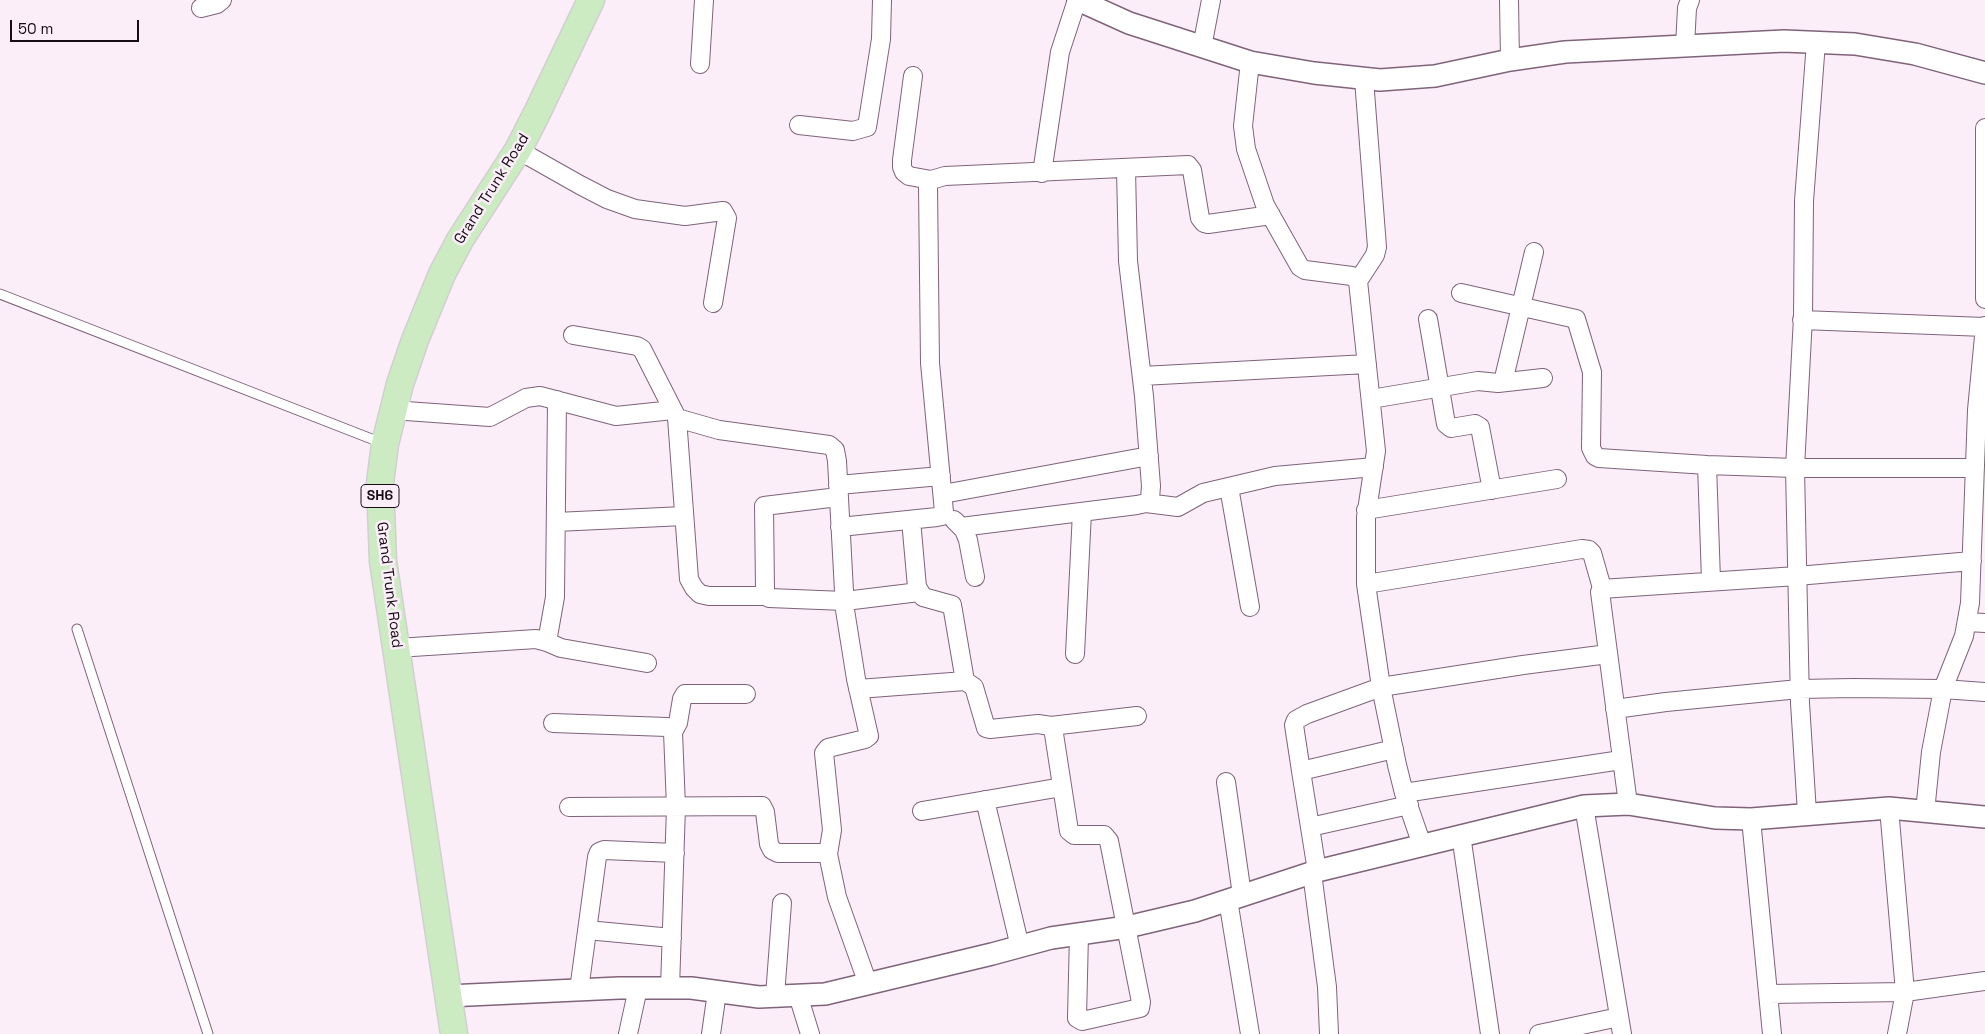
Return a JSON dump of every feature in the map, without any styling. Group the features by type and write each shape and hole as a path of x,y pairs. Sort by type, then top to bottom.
{"main road":[{"name":"Grand Trunk Road","path":"454,1034 383,561 380,483 385,444 392,410 415,340 442,274 460,240 518,150 590,0"}],"street":[{"path":"201,8 217,4 222,0"},
{"path":"700,64 704,0"},
{"path":"799,125 853,131 867,127 881,39 882,0"},
{"path":"1042,173 1060,52 1077,0 1129,23 1250,62 1364,79 1417,78 1510,60 1565,52 1784,42 1855,44 1915,54 1985,73"},
{"path":"1202,47 1211,0"},
{"path":"1509,0 1510,60"},
{"path":"1685,46 1687,8 1690,0"},
{"path":"1807,813 1799,689 1795,468 1802,320 1804,201 1816,42"},
{"path":"1250,62 1243,126 1244,138 1265,205 1300,267 1305,270 1352,276 1358,281"},
{"path":"913,76 902,160 904,172 909,176 931,180 945,176 1190,166 1200,218 1204,223 1271,215"},
{"path":"1364,79 1377,247 1375,255 1358,281 1376,451 1366,510 1366,584 1381,687 1394,750 1422,845"},
{"path":"1985,128 1985,299"},
{"path":"518,150 580,185 607,198 635,208 685,216 723,212 727,218 713,303"},
{"path":"1126,168 1128,261 1142,376 1149,456 1151,493 1150,499 1146,503"},
{"path":"840,527 937,517 942,516 944,512 930,363 928,186 931,180"},
{"path":"1503,382 1534,252"},
{"path":"1461,293 1572,317 1578,322 1592,372 1592,448 1595,456 1608,460 1707,466 1975,468"},
{"path":"1428,319 1446,424 1448,427 1475,424 1480,427 1492,490"},
{"path":"1802,320 1985,327 1982,394 1975,468 1979,511 1972,561 1967,622 1964,636 1942,690 1931,752 1925,812"},
{"path":"573,335 638,346 642,349 675,414 689,579 700,594 708,596 766,596 769,598 844,601 919,592"},
{"path":"1142,376 1367,364"},
{"path":"1371,399 1478,380 1503,382 1543,378"},
{"path":"392,410 490,417 526,398 540,396 616,416 675,414 719,430 829,445 835,450 838,461 844,601 858,689 869,737 828,748 824,752 832,830 828,854 837,897 868,984"},
{"path":"547,642 555,598 557,400"},
{"path":"943,494 1149,456"},
{"path":"1707,466 1711,580"},
{"path":"961,527 1146,503 1178,507 1203,492 1289,474 1374,467"},
{"path":"766,596 764,506 838,491 941,476"},
{"path":"1366,510 1557,479"},
{"path":"1229,487 1250,607"},
{"path":"944,512 961,527 968,540 976,577"},
{"path":"1075,654 1082,512"},
{"path":"556,522 684,516"},
{"path":"911,520 919,592 923,597 952,605 965,681"},
{"path":"1366,584 1582,548 1589,550 1592,553 1602,588 1600,592 1628,804"},
{"path":"1602,588 1797,576 1972,561"},
{"path":"1967,622 1985,623"},
{"path":"397,648 536,639 561,648 647,663"},
{"path":"1330,1034 1310,827 1294,725 1296,720 1307,714 1381,687 1608,654"},
{"path":"858,689 965,681 974,687 986,728 990,729 1038,724 1051,726 1137,716"},
{"path":"1616,710 1666,702 1799,689 1853,688 1985,692"},
{"path":"673,732 678,723 682,699 685,694 746,694"},
{"path":"553,723 667,727 673,732 675,737 676,806 670,988"},
{"path":"1051,726 1054,734 1067,826 1071,834 1104,836 1109,841 1141,1007 1082,1022 1079,1020 1076,1016 1078,934"},
{"path":"1301,771 1394,750"},
{"path":"1310,827 1407,799 1621,760"},
{"path":"1226,782 1235,898 1250,1034"},
{"path":"922,810 1062,787"},
{"path":"985,800 1020,946"},
{"path":"448,996 638,988 691,988 759,997 826,994 1051,938 1127,927 1195,911 1315,872 1584,806 1628,804 1715,818 1751,819 1807,813 1890,808 1985,817"},
{"path":"569,807 760,806 765,812 769,844 772,850 778,853 825,852 828,854"},
{"path":"1539,1034 1620,1026 1584,806"},
{"path":"1890,808 1905,992 1897,1034"},
{"path":"1751,819 1772,1034"},
{"path":"1461,835 1490,1034"},
{"path":"579,990 599,852 604,850 675,854"},
{"path":"776,996 782,903"},
{"path":"587,930 672,938"},
{"path":"1768,994 1905,992 1985,981"},
{"path":"628,1034 638,988"},
{"path":"711,1034 717,992"},
{"path":"798,995 810,1034"}],"lane":[{"path":"0,294 385,444"},
{"path":"77,629 208,1034"}]}
